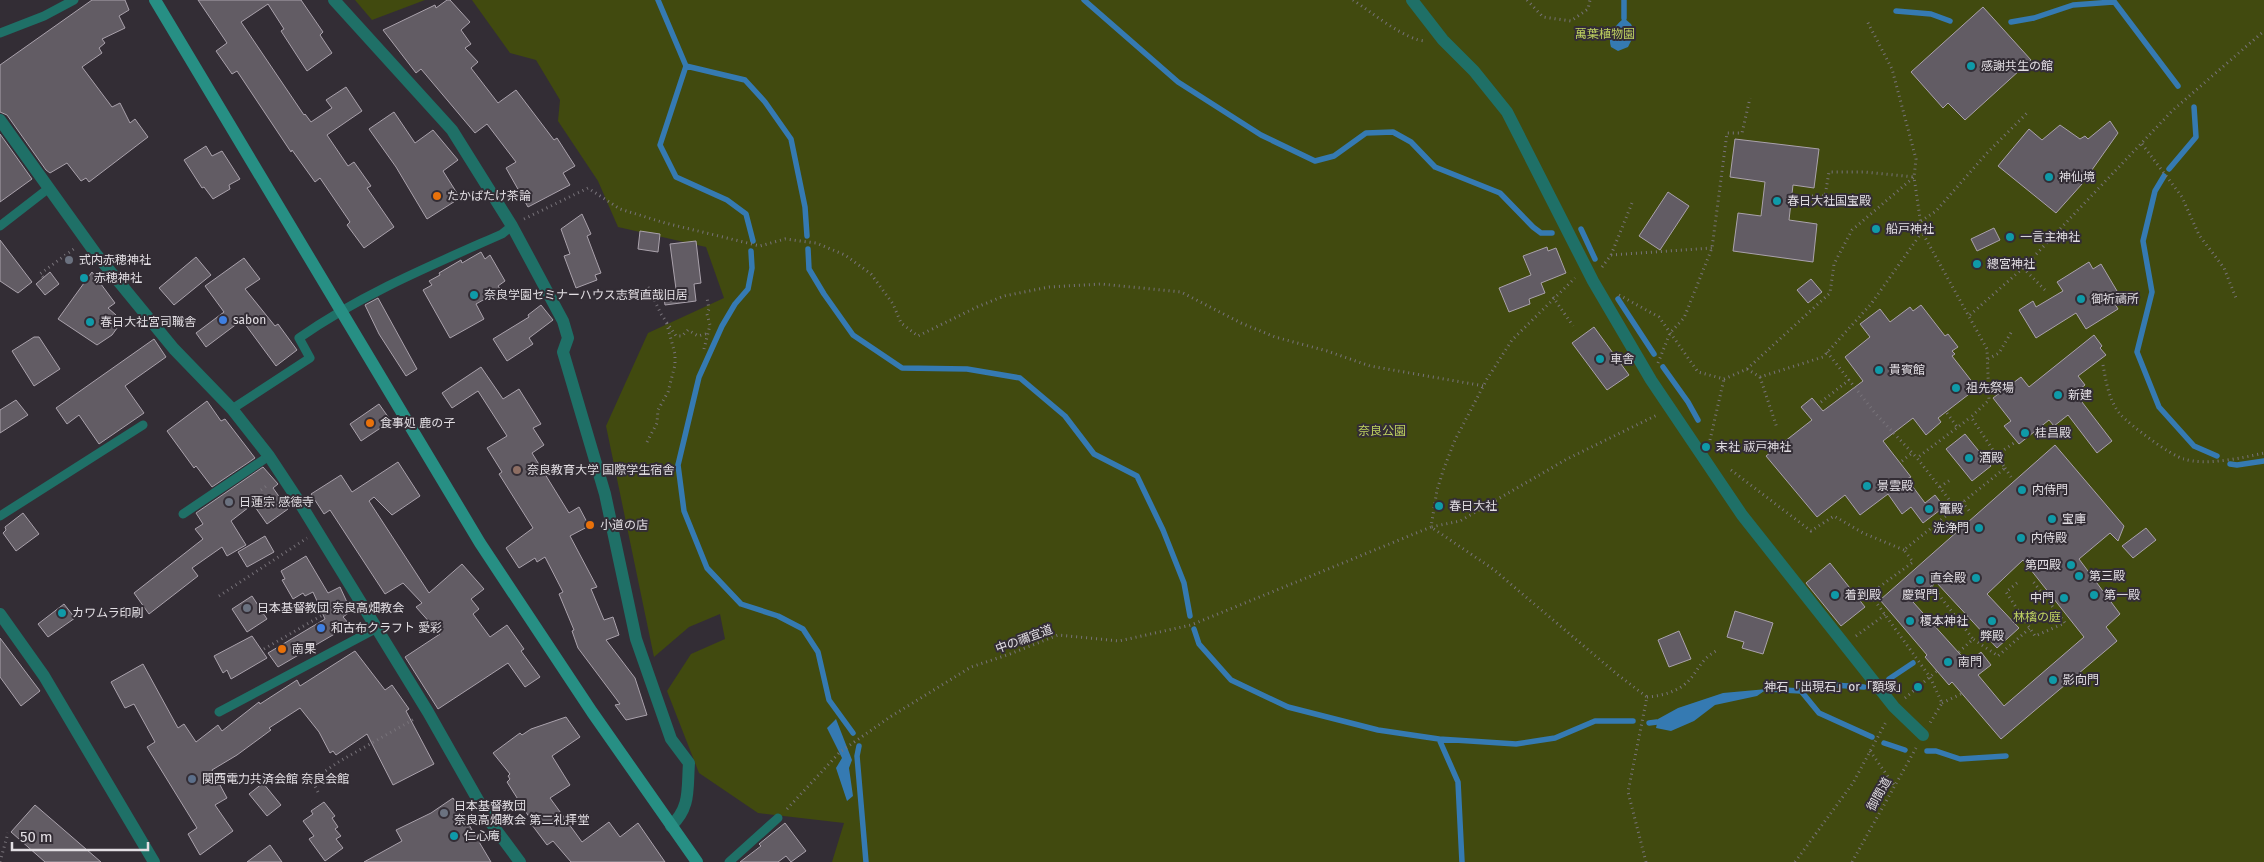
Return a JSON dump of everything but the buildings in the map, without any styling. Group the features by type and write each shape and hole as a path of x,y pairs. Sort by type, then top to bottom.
{"street":[{"path":"155,0 480,544 697,862"},
{"path":"334,0 452,130 512,226 563,321 568,338 563,352 605,494 636,639 670,739 689,763 686,802 682,816 671,826"},
{"path":"1412,0 1507,112 1585,269 1651,380 1707,460 1742,515 1894,707 1923,735"},
{"path":"0,120 86,240 174,349 232,409 269,456 318,531 428,712 491,823 520,862"},
{"path":"0,614 44,676 154,862"}],"lane":[{"path":"0,32 44,16 74,0"},
{"path":"0,226 49,188"},
{"path":"232,409 310,358 299,338 340,310 396,281 502,234 512,226"},
{"path":"0,516 143,425"},
{"path":"183,514 269,456"},
{"path":"219,712 376,628"},
{"path":"729,862 778,818"}],"path":[{"path":"1353,0 1394,28 1420,41 1444,40"},
{"path":"1527,0 1543,17 1571,21 1588,9 1590,0"},
{"path":"1867,21 1892,69 1916,159 1914,177 1922,232 1988,348 1989,400 1971,417 1917,458"},
{"path":"1970,315 2023,268 2172,111 2264,31"},
{"path":"1651,380 1670,333 1684,318 1712,248 1727,133 1742,133 1750,98"},
{"path":"1921,222 1936,211 1986,154 2027,113"},
{"path":"2142,144 2182,197 2199,235 2224,268 2236,298"},
{"path":"1806,196 1825,196 1829,172 1864,172 1914,177"},
{"path":"1618,295 1659,317 1698,372 1724,379 1747,370 1830,294 1834,264 1852,230 1914,177"},
{"path":"512,226 588,188 620,209 664,223 760,246 785,239 816,243 845,255 871,274 893,304 901,323 918,336 1004,296 1049,287 1101,284 1181,292 1241,323 1276,337 1327,351 1370,366 1484,386"},
{"path":"1593,281 1611,254 1632,204"},
{"path":"1760,377 1823,357 1871,304 1922,232"},
{"path":"42,276 40,274 86,240"},
{"path":"1611,254 1712,248"},
{"path":"2023,268 2045,290"},
{"path":"1585,269 1554,297 1512,340 1484,386 1455,440 1444,468 1437,490 1431,528 1493,569 1618,675 1647,697 1661,696 1684,684 1704,657 1716,651"},
{"path":"648,287 676,336 682,336 688,330 698,336 708,333"},
{"path":"1554,297 1573,326"},
{"path":"704,349 708,333 707,298"},
{"path":"647,442 657,423 658,410 668,392 674,365 674,354 666,321"},
{"path":"1988,359 1999,353 2012,331"},
{"path":"1827,352 1917,458 1955,507"},
{"path":"2103,365 2108,391 2120,414 2157,445 2183,459 2202,461 2243,458 2264,453"},
{"path":"1747,370 1760,377 1777,428"},
{"path":"1724,379 1707,460 1736,472 1811,531 1834,516 1863,533 1904,550 1917,567"},
{"path":"1821,402 1849,380"},
{"name":"中の禰宜道","path":"778,818 840,752 890,717 971,667 1058,635 1119,641 1191,625 1431,528 1460,521 1567,459 1671,408"},
{"path":"1947,413 1958,427"},
{"path":"1971,417 2011,477"},
{"path":"1996,456 2014,443"},
{"path":"1902,461 1912,453"},
{"path":"1904,550 2005,468"},
{"path":"1940,488 1950,480"},
{"path":"261,490 269,484"},
{"path":"1962,502 1970,512"},
{"path":"219,596 318,531"},
{"path":"1913,562 1870,594 1930,677 1942,703 1961,694"},
{"path":"2017,583 2006,592 2035,636 2065,623 2032,580"},
{"path":"1932,586 1973,639 1998,656 2030,628"},
{"path":"264,649 357,596"},
{"path":"1844,645 1886,614"},
{"path":"1959,652 1973,639"},
{"path":"1795,862 1853,783 1894,707 1937,671"},
{"path":"1646,862 1628,792 1647,697"},
{"name":"御間道","path":"1852,862 1942,703"},
{"path":"318,792 312,780 340,761 428,712"},
{"path":"1870,751 1894,785"},
{"path":"0,862 8,833"}],"green space":[{"path":"355,0 425,0 372,20"},
{"name":"奈良公園","path":"472,0 2264,0 2264,862 832,862 844,823 758,813 699,773 667,691 691,654 725,639 720,614 689,627 654,657 606,426 648,333 724,298 706,247 618,227 598,181 558,121 560,100 536,60 510,53"}],"water":[{"path":"1624,18 1631,24 1635,33 1628,47 1618,51 1611,47 1610,39 1615,28"},
{"path":"1767,689 1757,696 1715,705 1694,721 1671,731 1656,728 1658,719 1678,708 1723,693"},
{"path":"836,719 852,760 849,768 853,796 847,801 836,768 842,758 827,728"}],"waterway":[{"path":"658,0 686,66 660,145 676,177 727,200 746,214 753,241"},
{"path":"1084,0 1178,82 1261,135 1315,161 1334,156 1366,133 1393,132 1411,142 1435,167 1500,193 1533,227 1541,233 1552,233"},
{"path":"1624,0 1624,18"},
{"path":"2113,0 2178,86"},
{"path":"2011,22 2034,18 2073,5 2113,2"},
{"path":"1896,11 1931,14 1950,21"},
{"path":"686,66 745,80 765,102 791,139 805,207 807,236"},
{"path":"2169,169 2196,137 2194,107"},
{"path":"2164,176 2155,191 2143,241 2152,292 2137,352 2159,407 2194,446 2217,456"},
{"path":"1581,229 1595,259"},
{"path":"808,249 809,269 853,335 902,368 967,369 1020,378 1065,416 1094,454 1137,476 1163,530 1184,583 1190,616"},
{"path":"751,251 752,268 748,289 735,304 722,326 699,377 678,465 684,511 707,568 741,604 778,616 803,629 818,652 829,700 853,733"},
{"path":"1618,299 1654,354"},
{"path":"1663,367 1688,402 1698,420"},
{"path":"2230,464 2237,465 2264,461"},
{"path":"1194,629 1199,644 1231,680 1288,707 1378,730 1439,739 1458,782 1462,862"},
{"path":"1889,679 1913,663"},
{"path":"1767,689 1801,691 1817,684 1864,687"},
{"path":"1801,691 1819,713 1872,737"},
{"path":"1439,739 1516,744 1555,738 1595,721 1633,721"},
{"path":"1649,723 1657,722"},
{"path":"1884,743 1905,750"},
{"path":"859,746 857,756 866,862"},
{"path":"1927,751 1936,751 1960,759 2006,756"}],"place":[{"name":"感謝共生の館","path":"1971,66"},
{"name":"神仙境","path":"2049,177"},
{"name":"たかばたけ茶論","path":"437,196"},
{"name":"春日大社国宝殿","path":"1777,201"},
{"name":"船戸神社","path":"1876,229"},
{"name":"一言主神社","path":"2010,237"},
{"name":"式内赤穂神社","path":"69,260"},
{"name":"總宮神社","path":"1977,264"},
{"name":"赤穂神社","path":"84,278"},
{"name":"奈良学園セミナーハウス志賀直哉旧居","path":"474,295"},
{"name":"御祈禱所","path":"2081,299"},
{"name":"sabon","path":"223,320"},
{"name":"春日大社宮司職舎","path":"90,322"},
{"name":"車舎","path":"1600,359"},
{"name":"貴賓館","path":"1879,370"},
{"name":"祖先祭場","path":"1956,388"},
{"name":"新建","path":"2058,395"},
{"name":"食事処 鹿の子","path":"370,423"},
{"name":"桂昌殿","path":"2025,433"},
{"name":"末社 祓戸神社","path":"1706,447"},
{"name":"酒殿","path":"1969,458"},
{"name":"奈良教育大学 国際学生宿舎","path":"517,470"},
{"name":"景雲殿","path":"1867,486"},
{"name":"内侍門","path":"2022,490"},
{"name":"日蓮宗 感徳寺","path":"229,502"},
{"name":"春日大社","path":"1439,506"},
{"name":"竃殿","path":"1929,509"},
{"name":"宝庫","path":"2052,519"},
{"name":"小道の店","path":"590,525"},
{"name":"洗浄門","path":"1979,528"},
{"name":"内侍殿","path":"2021,538"},
{"name":"第四殿","path":"2071,565"},
{"name":"第三殿","path":"2079,576"},
{"name":"直会殿","path":"1976,578"},
{"name":"慶賀門","path":"1920,580"},
{"name":"着到殿","path":"1835,595"},
{"name":"第一殿","path":"2094,595"},
{"name":"中門","path":"2064,598"},
{"name":"日本基督教団 奈良高畑教会","path":"247,608"},
{"name":"カワムラ印刷","path":"62,613"},
{"name":"榎本神社","path":"1910,621"},
{"name":"弊殿","path":"1992,621"},
{"name":"和古布クラフト 愛彩","path":"321,628"},
{"name":"南果","path":"282,649"},
{"name":"南門","path":"1948,662"},
{"name":"影向門","path":"2053,680"},
{"name":"神石「出現石」or「額塚」","path":"1918,687"},
{"name":"関西電力共済会館 奈良会館","path":"192,779"},
{"name":"日本基督教団 奈良高畑教会 第二礼拝堂","path":"444,813"},
{"name":"仁心庵","path":"454,836"}],"park label":[{"name":"萬葉植物園","path":"1605,34"},
{"name":"林檎の庭","path":"2037,617"}]}
